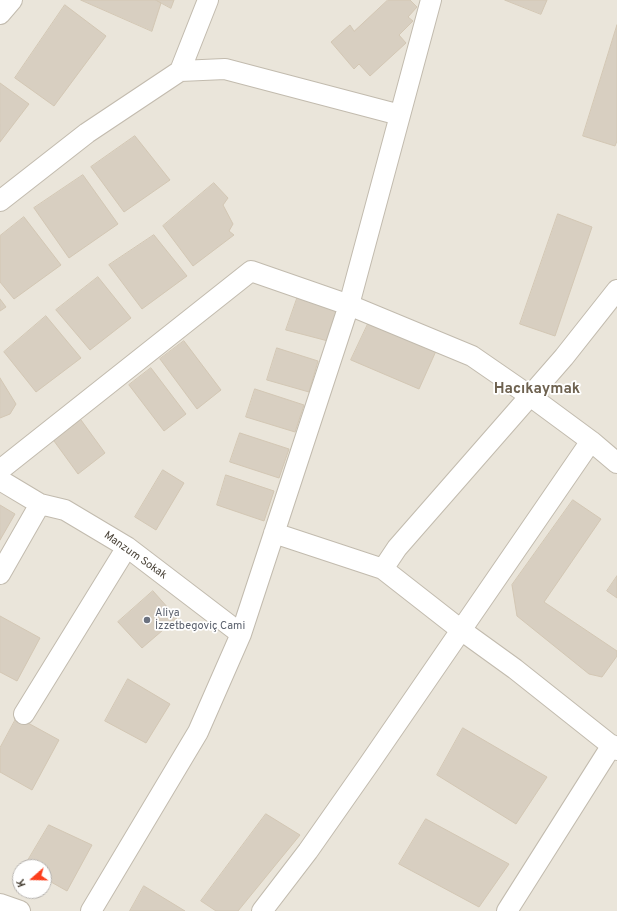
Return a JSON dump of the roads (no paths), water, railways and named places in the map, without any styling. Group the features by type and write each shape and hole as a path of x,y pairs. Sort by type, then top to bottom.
{"street":[{"path":"0,14 12,0"},
{"path":"180,71 208,0"},
{"path":"91,911 198,732 241,634 349,305 431,0"},
{"path":"0,201 87,133 180,71 225,69 400,115"},
{"path":"0,470 252,271 349,305 472,356 591,441 617,463"},
{"path":"383,570 397,548 564,357 617,290"},
{"path":"262,911 308,851 591,441"},
{"name":"Manzum Sokak","path":"0,480 40,504 65,510 126,547 241,634"},
{"path":"0,574 40,504"},
{"path":"274,532 383,570 515,669 614,747 507,911"},
{"path":"24,714 126,547"},
{"path":"0,904 20,911"}],"place":[{"name":"Aliya İzzetbegoviç Cami","path":"147,620"}],"district":[{"name":"Hacıkaymak","path":"537,390"}]}
